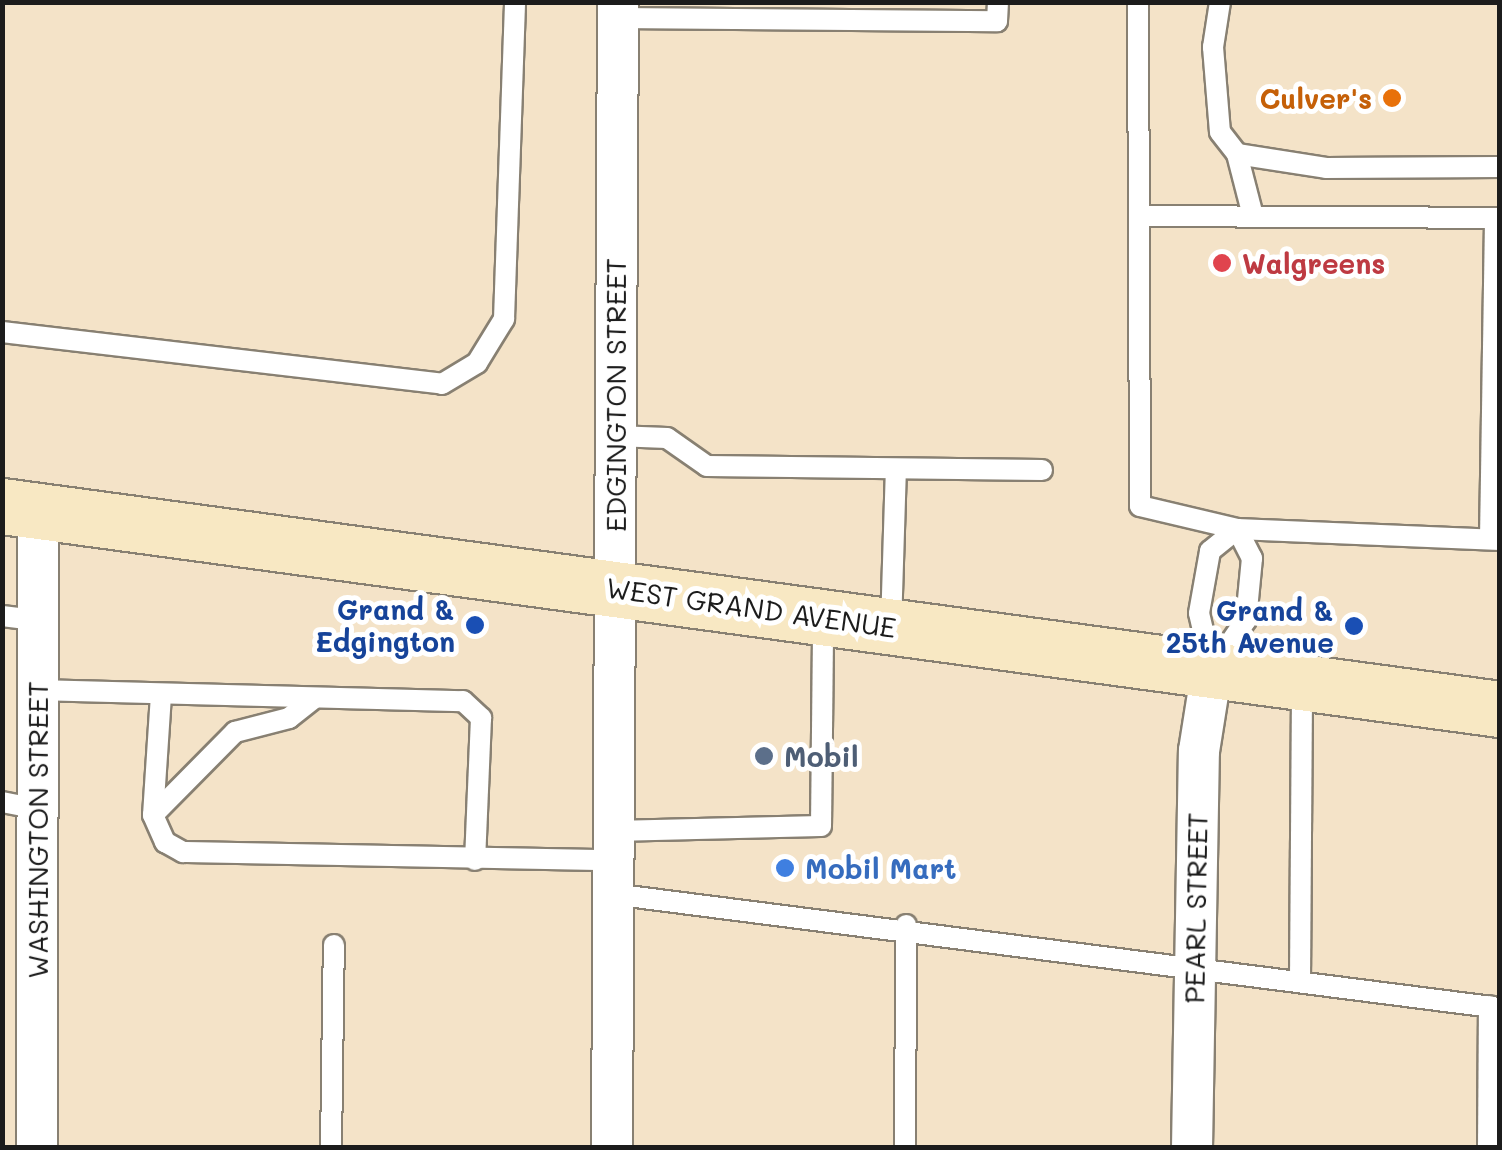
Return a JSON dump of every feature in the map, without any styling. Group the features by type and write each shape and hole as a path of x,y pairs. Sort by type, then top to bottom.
{"main road":[{"name":"WEST GRAND AVENUE","path":"20,509 1500,709"}],"street":[{"name":"EDGINGTON STREET","path":"612,1148 618,10"},
{"name":"WASHINGTON STREET","path":"20,509 20,618 36,690 21,806 37,1148"},
{"name":"PEARL STREET","path":"1192,1148 1192,964 1200,750 1212,669"}],"lane":[{"path":"2,332 442,384 477,363 504,319 515,2"},
{"path":"618,10 997,21 998,2"},
{"path":"1138,2 1140,506 1237,529 1495,540 1497,218 1139,216"},
{"path":"1220,2 1213,47 1220,132 1237,154 1253,216"},
{"path":"1237,154 1326,168 1500,168"},
{"path":"614,436 667,438 707,466 1042,470"},
{"path":"891,626 896,468"},
{"path":"1212,669 1246,620 1252,558 1237,529"},
{"path":"1212,669 1198,612 1210,551 1237,529"},
{"path":"161,694 153,814 166,842 183,852 612,861 821,826 823,617"},
{"path":"1300,979 1302,681"},
{"path":"36,690 463,701 481,718 475,860"},
{"path":"153,814 235,732 290,718 313,699"},
{"path":"612,861 906,926 1494,1007 1488,1148"},
{"path":"906,926 906,1148"},
{"path":"331,1148 334,945"}],"place":[{"name":"Culver's","path":"1392,98"},
{"name":"Walgreens","path":"1222,263"},
{"name":"Grand & Edgington","path":"475,625"},
{"name":"Grand & 25th Avenue","path":"1354,626"},
{"name":"Mobil","path":"764,756"},
{"name":"Mobil Mart","path":"785,868"}]}
